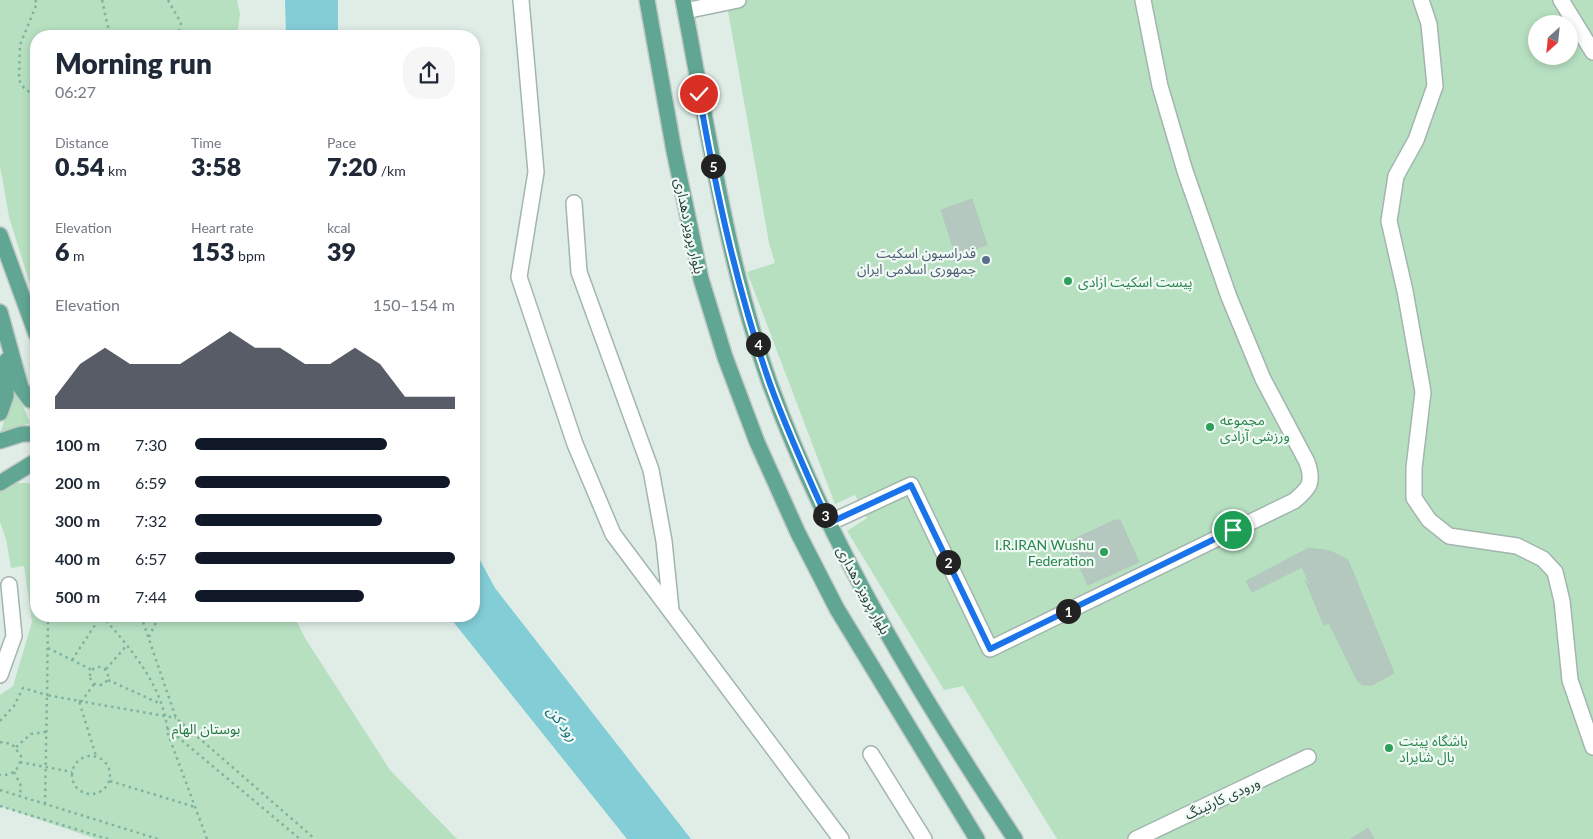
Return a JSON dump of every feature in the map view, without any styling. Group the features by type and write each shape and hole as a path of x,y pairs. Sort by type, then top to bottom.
{"main road":[{"name":"بلوار پرویز دهداری","path":"647,0 674,151 701,279 725,357 757,442 798,533 837,608 976,839"},
{"name":"بلوار پرویز دهداری","path":"684,6 710,154 748,309 770,382 798,454 829,523 870,604 915,682 1015,839"},
{"path":"0,234 30,317"},
{"path":"0,312 21,388 30,400"},
{"path":"0,413 7,388 7,334"},
{"path":"0,441 22,434 30,434"},
{"path":"0,483 30,465"}],"street":[{"path":"521,0 536,172 519,277 575,444 613,534 841,839"},
{"path":"684,6 738,0"},
{"path":"829,523 911,485 990,649 1294,501 1307,490 1312,475 1263,379 1229,297 1185,171 1160,86 1143,0"},
{"path":"1421,0 1429,24 1435,86 1416,140 1396,176 1389,221 1405,291 1423,392 1414,468 1414,498 1429,520 1449,536 1517,546 1543,559 1555,572 1562,601 1570,680 1593,747"},
{"path":"1561,0 1593,52"},
{"path":"574,203 580,272 651,470 664,541 671,612"},
{"path":"0,676 14,636 9,585"},
{"path":"871,754 924,839"},
{"name":"ورودی کارتینگ","path":"1136,839 1308,757"}],"path":[{"path":"30,92 24,88 19,80 20,45 37,4 35,0"},
{"path":"102,0 109,30"},
{"path":"168,0 181,23 179,30"},
{"path":"45,804 48,622"},
{"path":"72,660 99,622"},
{"path":"107,622 127,645 151,679 207,839"},
{"path":"143,622 176,718 315,839"},
{"path":"149,638 157,622"},
{"path":"106,669 127,645"},
{"path":"48,648 92,670"},
{"path":"106,669 97,667 92,670 90,678 94,684 100,685 108,680"},
{"path":"106,669 109,675 108,680"},
{"path":"108,680 161,704"},
{"path":"80,701 94,684"},
{"path":"0,721 14,706 23,688 47,695 166,718 176,718"},
{"path":"80,701 96,756"},
{"path":"167,728 300,839"},
{"path":"16,747 31,734 46,732"},
{"path":"0,742 7,742 19,751 20,762 14,772"},
{"path":"96,756 102,758 110,768 110,781 102,791 90,794 78,790 72,779 74,766 83,757 96,756"},
{"path":"20,762 72,772"},
{"path":"0,774 14,772"},
{"path":"14,772 21,786 20,796"},
{"path":"110,781 195,807"},
{"path":"0,790 158,839"},
{"path":"0,806 108,839"}],"green space":[{"path":"0,0 237,0 240,14 238,30 30,30 30,284 9,217 0,166"},
{"name":"مجموعه ورزشی آزادی","path":"726,0 1593,0 1593,839 1057,839 963,686 944,690 847,531 867,518 855,495 835,504 747,272 775,263 769,243"},
{"path":"17,391 30,423 0,434 13,392"},
{"name":"بوستان الهام","path":"16,483 30,484 30,608 24,566 11,568 6,539 0,522 0,489"},
{"name":"بوستان الهام","path":"32,622 297,622 305,638 390,770 457,839 96,839 0,806 0,695 13,686"}],"water":[{"path":"285,0 338,0 338,30 286,30"},
{"name":"رود کن","path":"480,560 495,588 691,839 627,839 454,622 480,622"}],"building":[{"path":"972,199 987,245 956,256 941,210"},
{"name":"I.R.IRAN Wushu Federation","path":"1115,520 1120,520 1139,562 1088,585 1068,542"},
{"path":"1309,548 1330,551 1348,560 1394,673 1372,685 1362,685 1357,680 1329,623 1324,625 1305,580 1313,592 1302,567"},
{"path":"1309,548 1302,567 1252,592 1246,581"},
{"path":"1368,828 1374,839 1351,839"}],"place":[{"name":"فدراسیون اسکیت جمهوری اسلامی ایران","path":"986,260"},
{"name":"پیست اسکیت ازادی","path":"1068,281"},
{"name":"مجموعه ورزشی آزادی","path":"1210,427"},
{"name":"I.R.IRAN Wushu Federation","path":"1104,552"},
{"name":"باشگاه پینت بال شایراد","path":"1389,748"}],"route":[{"path":"699,94 727,230 770,382 798,454 829,523 911,485 990,649 1233,530"}]}
